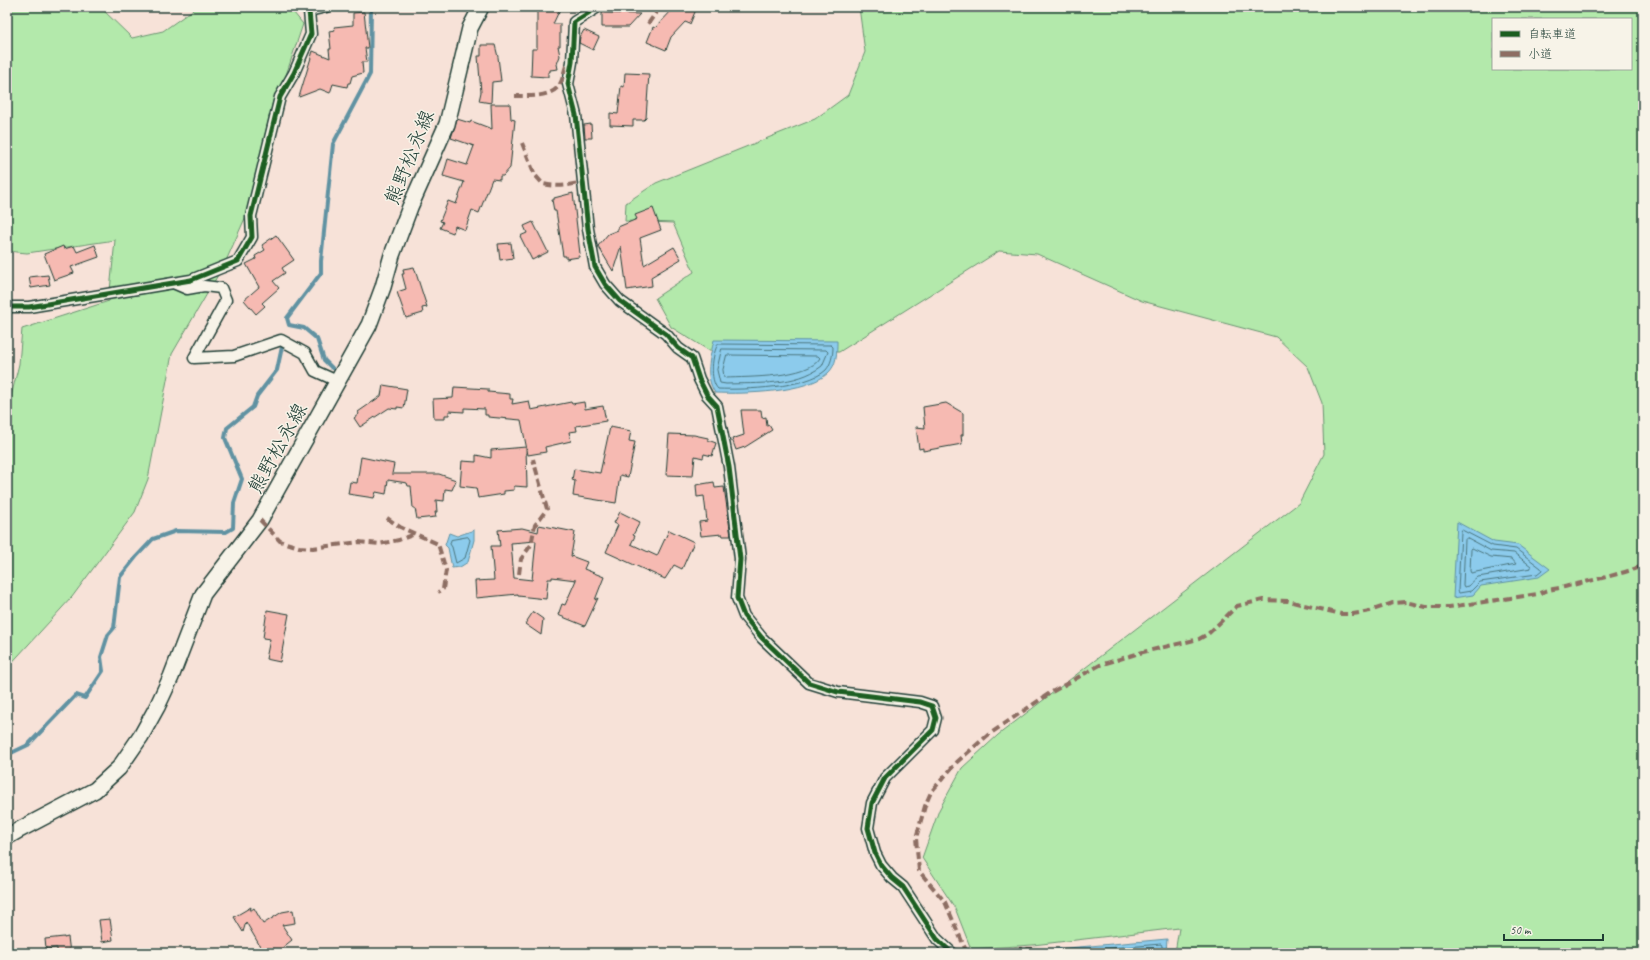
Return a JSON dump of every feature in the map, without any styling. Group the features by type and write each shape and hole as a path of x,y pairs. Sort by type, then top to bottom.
{"main road":[{"name":"熊野松永線","path":"7,838 19,830 95,790 119,768 141,736 171,677 203,594 255,528 336,381 345,370 371,319 410,207 446,124 470,28 482,7"}],"street":[{"path":"7,307 29,307 191,280 238,261 252,236 251,216 280,97 294,73 311,34 309,12 326,7"},
{"path":"598,7 574,22 572,62 568,84 576,115 588,229 595,266 605,284 620,301 666,334 678,348 692,358 699,379 707,395 717,406 729,467 740,559 737,598 744,616 762,638 809,683 838,692 920,702 932,706 936,718 933,730 885,778 872,803 868,828 875,853 881,865 892,878 903,887 937,938 952,953"},
{"path":"173,283 187,289 204,286 221,288 226,300 194,358 234,356 281,340 305,353 316,371 336,381"}],"green space":[{"path":"7,7 100,7 132,38 163,31 197,7 289,7 303,24 283,84 273,101 246,216 225,263 172,354 148,479 135,512 72,597 7,668 7,413 19,364 22,329 109,301 115,240 27,253 7,251"},
{"path":"859,7 1643,7 1643,953 1175,953 1179,928 1033,945 971,949 955,908 922,858 939,810 962,768 998,735 1299,503 1324,454 1322,403 1308,367 1276,337 1142,301 1037,254 999,251 839,352 708,350 671,327 655,298 694,272 673,223 625,221 626,203 656,183 815,119 848,95 865,52"}],"water":[{"path":"714,340 837,341 837,354 835,362 828,373 818,380 806,385 774,391 715,393 709,373"},
{"path":"1457,522 1494,542 1518,545 1550,569 1539,577 1481,586 1473,595 1453,598"},
{"path":"474,530 474,540 468,562 460,567 452,568 448,548 445,545 449,533 457,536"},
{"path":"1167,939 1166,953 1035,953 1035,951"}],"building":[{"path":"537,7 561,7 553,24 560,24 560,46 558,46 560,56 557,64 558,69 550,70 550,72 548,72 548,77 531,76 532,49 537,49"},
{"path":"675,7 697,7 690,24 685,22 671,37 666,50 647,42 653,27 655,28"},
{"path":"364,12 368,48 365,48 367,62 362,62 363,73 352,76 347,87 333,84 330,93 320,89 299,97 313,51 330,58 329,49 331,49 329,31 335,30 334,27 353,25 353,13"},
{"path":"602,13 640,14 628,27 602,27"},
{"path":"584,30 599,37 593,50 579,43 580,37"},
{"path":"481,45 495,45 498,57 501,81 492,82 491,103 479,101 481,92 478,56 481,56"},
{"path":"625,73 649,74 646,118 644,120 633,120 633,126 610,125 610,113 618,114 621,86 624,87"},
{"path":"491,104 510,104 511,119 515,120 510,168 503,176 500,176 500,180 492,179 479,213 472,210 465,230 455,226 453,233 440,228 443,222 440,221 448,201 456,204 464,182 443,176 448,159 467,165 474,146 451,138 457,119 470,123 471,121 492,129"},
{"path":"591,124 592,138 585,138 584,125"},
{"path":"573,193 580,254 579,257 566,259 566,256 563,256 556,211 554,211 552,200 554,200 554,198"},
{"path":"653,208 661,230 640,238 644,265 674,247 681,259 651,277 652,286 627,290 621,246 613,271 598,246 608,234 618,230 618,227 637,219 635,215"},
{"path":"533,222 548,252 532,260 520,236 527,233 524,226"},
{"path":"276,235 294,260 282,268 285,273 273,281 279,288 262,303 265,306 256,314 244,300 259,287 246,264 256,259 255,256 265,250 262,245"},
{"path":"511,243 513,258 500,260 498,244"},
{"path":"95,245 99,257 71,267 74,273 54,280 44,254 63,246 64,249 74,246 77,252"},
{"path":"414,267 427,307 422,308 423,313 406,318 397,292 406,289 402,274 404,274 403,269"},
{"path":"48,275 50,285 31,288 29,277"},
{"path":"383,385 407,389 404,408 389,408 360,427 354,418 359,414 358,412 381,396"},
{"path":"454,387 488,389 488,392 510,394 510,399 513,399 512,404 529,401 531,410 571,402 572,404 584,402 585,409 603,406 606,421 576,426 577,431 569,432 571,441 545,447 546,452 528,455 521,420 488,417 488,415 485,415 485,409 464,408 464,412 449,411 449,415 445,415 445,419 434,419 433,399 453,398"},
{"path":"946,403 963,413 963,435 961,435 962,444 923,451 923,448 919,449 916,427 925,428 923,407"},
{"path":"741,410 761,410 762,418 766,417 767,426 769,425 772,430 745,447 736,450 732,439 744,435"},
{"path":"610,427 631,431 629,441 635,442 628,477 620,475 616,503 573,496 575,481 572,480 574,469 600,473"},
{"path":"669,434 694,435 708,438 708,440 716,443 712,456 704,454 703,458 695,456 693,476 666,475"},
{"path":"526,447 527,487 514,486 514,490 504,491 504,494 478,498 476,488 460,486 462,461 476,462 476,455 491,458 491,450"},
{"path":"361,457 394,464 392,474 439,474 456,480 452,490 445,489 444,501 436,500 436,517 417,519 415,508 413,508 411,486 408,486 407,483 388,480 386,494 376,492 374,498 348,494 350,482 357,483"},
{"path":"714,482 715,488 724,487 731,536 723,536 722,534 701,536 699,522 707,521 704,496 697,497 696,485"},
{"path":"620,512 640,522 633,535 635,536 631,544 657,556 669,530 694,542 682,569 674,565 665,579 606,552 618,525 614,523"},
{"path":"539,525 575,532 571,556 587,562 584,569 604,577 595,600 598,598 585,626 558,615 562,604 565,605 576,580 552,577 552,579 548,579 546,599 518,596 518,594 476,598 475,581 494,580 491,546 500,546 498,530 522,528 538,532","holes":["536,541 532,580 514,578 511,543"]},
{"path":"267,610 289,614 280,662 266,659 270,639 263,638"},
{"path":"533,612 543,619 541,635 525,624"},
{"path":"251,907 250,911 254,908 263,924 282,912 293,910 295,923 282,925 292,940 282,948 285,953 264,953 246,922 243,932 234,917"},
{"path":"110,919 113,940 102,942 99,920"},
{"path":"68,937 70,953 57,953 57,948 46,949 45,939"}],"waterway":[{"path":"332,368 324,360 317,339 304,328 289,325 287,318 321,273 333,144 370,74 371,7"},
{"path":"7,755 28,745 76,695 85,698 103,671 101,657 108,635 114,628 120,577 153,539 176,531 226,532 233,528 234,503 242,479 225,438 227,428 253,407 257,396 277,370 282,347"}],"marked path":[{"path":"648,24 660,7"},
{"path":"515,96 540,95 552,92 560,84 568,64"},
{"path":"522,143 535,175 543,184 564,186 584,181"},
{"path":"519,574 521,559 531,545 535,525 547,509 533,459"},
{"path":"387,518 400,527 438,544 446,570 443,589 438,592"},
{"path":"260,520 280,541 299,547 313,548 359,542 379,544 399,540 415,534"},
{"path":"967,953 945,902 919,871 916,838 925,806 931,792 957,762 988,735 1050,693 1100,665 1143,652 1199,639 1208,634 1237,606 1263,600 1288,601 1341,614 1353,614 1370,611 1393,603 1406,602 1426,607 1449,607 1538,594 1549,590 1615,575 1643,566"},
{"path":"1003,953 1016,949 1031,949 1032,953"},
{"path":"972,953 980,953"}],"cycle path":[{"path":"7,307 29,307 191,280 238,261 252,237 251,216 280,97 294,73 311,34 309,11 326,7"},
{"path":"598,7 574,22 572,62 568,84 576,115 588,229 595,267 605,284 620,301 666,334 678,348 692,358 699,379 707,395 717,406 729,467 740,559 737,598 744,616 762,638 809,683 838,692 920,702 932,706 936,718 933,730 885,778 872,803 868,828 875,853 881,865 892,878 903,887 937,939 952,953"}]}
